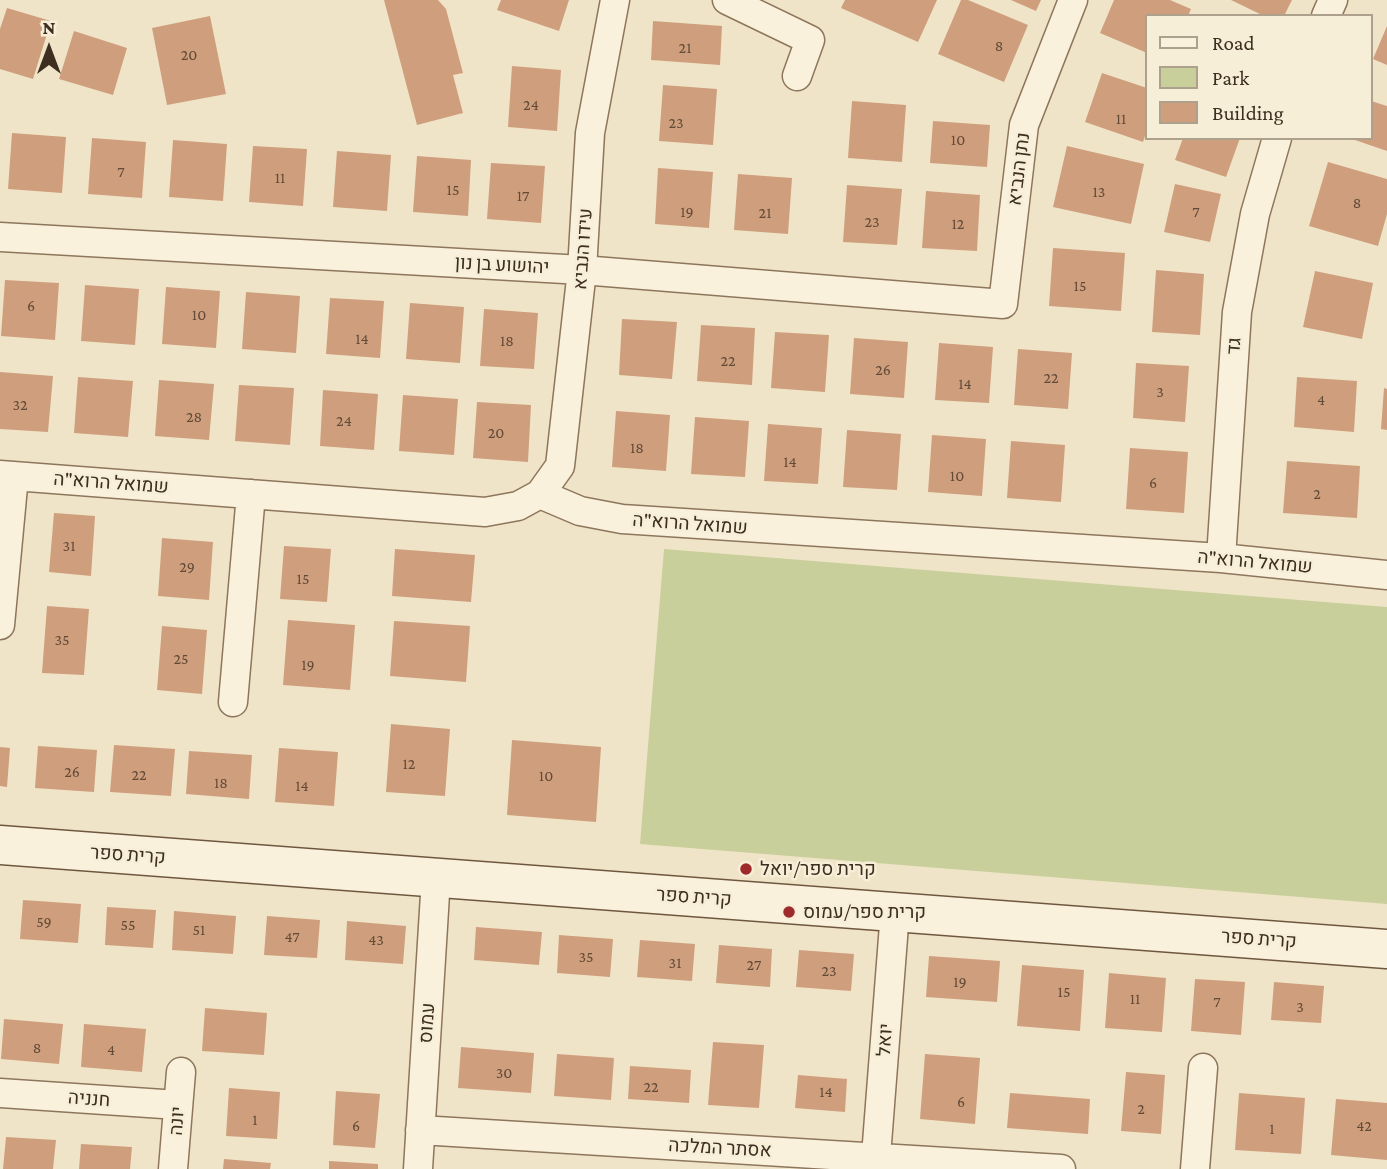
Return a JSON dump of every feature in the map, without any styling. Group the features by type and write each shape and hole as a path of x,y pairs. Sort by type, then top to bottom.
{"street":[{"name":"עידו הנביא","path":"540,494 560,466 582,270 590,133 615,0"},
{"path":"727,0 810,40 797,76"},
{"name":"נתן הנביא","path":"1003,304 1024,125 1073,0"},
{"name":"גד","path":"1220,558 1237,312 1255,214 1276,140"},
{"name":"יהושוע בן נון","path":"0,237 582,270 1003,304"},
{"path":"0,625 7,475"},
{"name":"שמואל הרוא\"ה","path":"7,475 485,512 518,506 540,494 580,511 622,519 1220,558 1387,575"},
{"path":"233,702 251,494"},
{"name":"קרית ספר","path":"0,845 1387,949"},
{"name":"עמוס","path":"418,1169 436,878"},
{"name":"יואל","path":"876,1163 895,912"},
{"path":"1195,1169 1203,1068"},
{"name":"יונה","path":"173,1169 181,1072"},
{"name":"חנניה","path":"0,1093 178,1105"},
{"name":"אסתר המלכה","path":"421,1130 876,1163 1060,1169"}],"green space":[{"path":"664,549 1387,607 1387,904 640,844"}],"building":[{"path":"384,0 438,0 446,9 463,73 453,75 463,113 417,125"},
{"path":"501,0 569,0 559,31 497,10"},
{"path":"845,0 937,0 918,42 841,8"},
{"path":"961,0 968,0 1028,25 1004,82 938,54"},
{"path":"1011,0 1041,0 1036,11"},
{"path":"1114,0 1170,0 1191,9 1189,14 1146,14 1146,53 1100,33"},
{"path":"1231,0 1292,0 1285,14 1260,14"},
{"path":"7,8 51,21 33,79 0,69 0,29"},
{"path":"210,16 226,94 167,105 152,28"},
{"path":"653,21 722,26 720,65 651,60"},
{"path":"1387,26 1387,65 1373,59"},
{"path":"74,31 127,48 113,95 59,79"},
{"path":"512,66 561,70 557,131 508,127"},
{"path":"1102,73 1146,88 1146,133 1143,142 1085,122"},
{"path":"663,85 717,89 713,145 659,141"},
{"path":"852,101 906,105 902,162 848,158"},
{"path":"1373,102 1387,106 1387,151 1355,140 1373,140"},
{"path":"933,121 990,125 987,167 930,163"},
{"path":"12,133 66,137 62,193 8,189"},
{"path":"92,138 146,142 142,198 88,194"},
{"path":"173,140 227,144 223,201 169,197"},
{"path":"1182,140 1239,140 1226,177 1175,160"},
{"path":"253,146 307,149 303,206 249,202"},
{"path":"1067,146 1144,164 1131,224 1053,207"},
{"path":"337,151 391,155 387,211 333,207"},
{"path":"417,156 471,160 468,216 413,212"},
{"path":"1328,162 1387,179 1387,214 1378,246 1309,226"},
{"path":"491,163 545,166 541,223 487,219"},
{"path":"658,168 713,172 709,228 655,224"},
{"path":"738,174 792,178 788,234 734,230"},
{"path":"1175,184 1221,194 1210,242 1164,232"},
{"path":"847,185 902,189 897,245 843,242"},
{"path":"926,191 980,195 977,251 922,248"},
{"path":"1053,248 1125,253 1121,311 1049,306"},
{"path":"1156,270 1204,274 1200,335 1152,332"},
{"path":"1315,271 1373,283 1362,339 1303,327"},
{"path":"5,280 59,283 55,340 1,336"},
{"path":"85,285 139,289 135,345 81,341"},
{"path":"166,287 220,291 216,348 162,344"},
{"path":"246,292 300,296 296,353 242,349"},
{"path":"330,298 384,301 380,358 326,354"},
{"path":"410,303 464,307 460,363 406,359"},
{"path":"484,309 538,313 534,369 480,366"},
{"path":"622,319 677,322 672,379 619,375"},
{"path":"701,325 755,328 752,385 697,381"},
{"path":"775,332 829,335 825,392 771,388"},
{"path":"854,338 908,342 904,398 850,394"},
{"path":"939,343 993,347 989,403 935,400"},
{"path":"1018,349 1072,353 1068,409 1014,405"},
{"path":"1136,363 1189,366 1185,422 1133,418"},
{"path":"0,372 53,376 48,432 0,429"},
{"path":"78,377 133,381 128,437 74,433"},
{"path":"1297,377 1357,381 1354,432 1294,427"},
{"path":"159,380 214,384 209,440 155,436"},
{"path":"239,385 294,388 290,445 235,441"},
{"path":"1384,388 1387,389 1387,430 1381,429"},
{"path":"323,390 378,394 374,450 320,446"},
{"path":"403,395 458,399 454,455 399,451"},
{"path":"477,402 531,405 528,462 473,458"},
{"path":"616,411 670,415 666,471 612,467"},
{"path":"695,417 749,421 745,477 691,474"},
{"path":"768,424 822,428 818,484 764,481"},
{"path":"847,430 901,434 897,490 843,487"},
{"path":"932,435 986,439 982,496 928,492"},
{"path":"1011,441 1065,445 1061,502 1007,498"},
{"path":"1130,448 1188,452 1184,513 1126,509"},
{"path":"1287,461 1360,466 1357,518 1283,513"},
{"path":"54,513 95,516 91,576 49,572"},
{"path":"162,538 213,542 209,600 158,596"},
{"path":"284,546 331,549 327,602 280,599"},
{"path":"395,549 475,555 471,602 392,596"},
{"path":"47,606 89,609 84,675 42,673"},
{"path":"288,620 355,625 350,690 283,685"},
{"path":"394,621 470,626 466,682 390,676"},
{"path":"162,626 207,630 202,694 157,690"},
{"path":"391,724 450,729 445,796 386,792"},
{"path":"512,740 601,747 596,822 507,815"},
{"path":"114,745 175,749 171,796 110,792"},
{"path":"38,746 97,750 94,792 35,788"},
{"path":"0,747 10,748 7,787 0,786"},
{"path":"279,748 338,752 334,806 275,802"},
{"path":"189,751 252,755 249,799 186,794"},
{"path":"23,900 81,904 78,943 20,939"},
{"path":"107,907 156,910 153,948 105,945"},
{"path":"174,911 236,916 233,954 172,950"},
{"path":"267,916 320,920 317,958 264,955"},
{"path":"347,921 406,926 403,964 345,960"},
{"path":"476,927 542,932 539,965 474,960"},
{"path":"559,935 613,939 610,977 557,973"},
{"path":"640,940 695,944 692,981 637,977"},
{"path":"719,945 772,949 770,987 716,983"},
{"path":"799,950 854,954 851,991 796,987"},
{"path":"929,956 1000,961 997,1002 926,997"},
{"path":"1022,965 1084,970 1080,1031 1017,1026"},
{"path":"1109,973 1166,978 1162,1032 1105,1028"},
{"path":"1195,979 1245,982 1241,1035 1191,1031"},
{"path":"1274,982 1324,986 1321,1023 1271,1020"},
{"path":"205,1008 267,1013 264,1055 202,1051"},
{"path":"4,1019 63,1024 59,1064 1,1059"},
{"path":"84,1024 146,1029 142,1072 81,1067"},
{"path":"713,1042 764,1045 759,1108 708,1105"},
{"path":"461,1047 534,1053 531,1093 458,1088"},
{"path":"557,1054 614,1058 611,1100 554,1096"},
{"path":"925,1054 980,1058 975,1124 920,1119"},
{"path":"630,1066 691,1070 689,1103 628,1099"},
{"path":"1126,1072 1165,1075 1161,1134 1121,1131"},
{"path":"798,1075 847,1079 845,1112 795,1108"},
{"path":"229,1088 280,1092 277,1139 226,1136"},
{"path":"336,1091 380,1094 375,1148 333,1145"},
{"path":"1010,1093 1090,1099 1088,1134 1007,1128"},
{"path":"1239,1093 1305,1098 1301,1154 1235,1150"},
{"path":"1336,1099 1387,1103 1387,1160 1331,1155"},
{"path":"6,1137 56,1140 53,1169 3,1169"},
{"path":"81,1144 132,1147 130,1169 79,1169"},
{"path":"224,1159 271,1163 270,1169 223,1169"},
{"path":"329,1161 378,1164 378,1169 329,1169"}],"place":[{"name":"קרית ספר/יואל","path":"746,869"},
{"name":"קרית ספר/עמוס","path":"789,912"}]}
